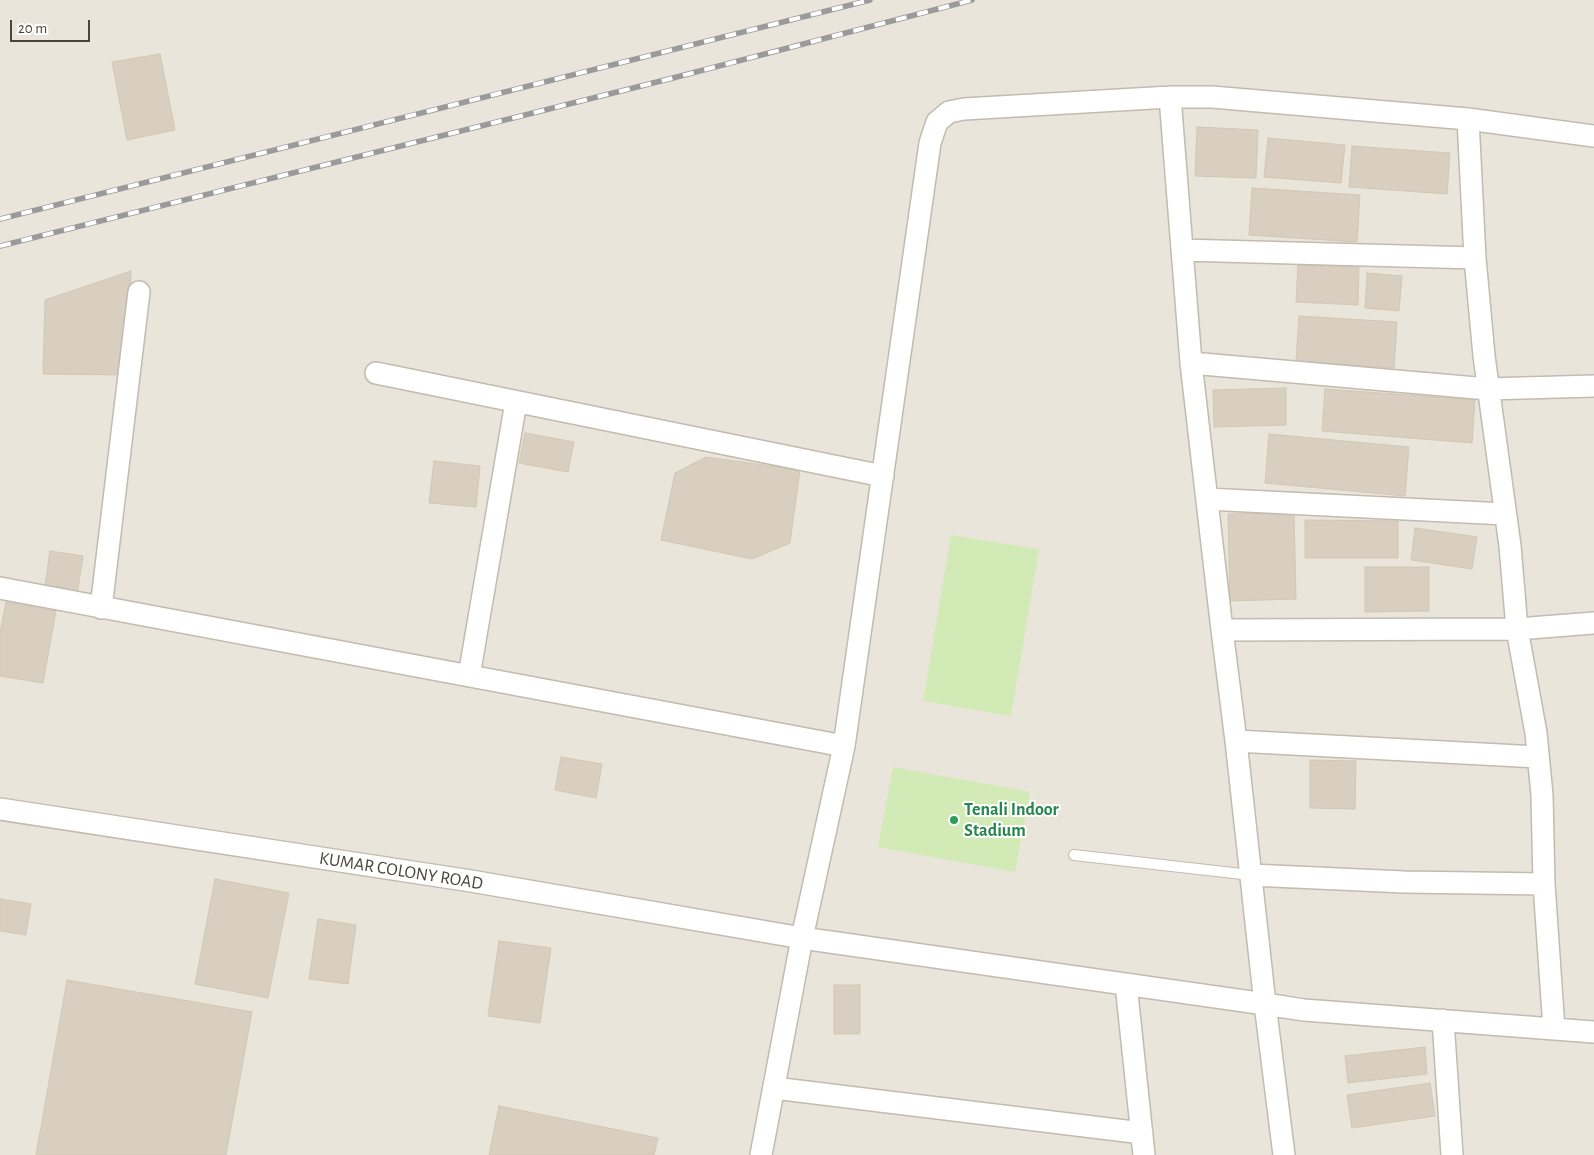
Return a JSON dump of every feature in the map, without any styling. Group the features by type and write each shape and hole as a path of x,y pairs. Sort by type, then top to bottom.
{"street":[{"path":"1170,97 1191,363 1236,741 1264,1004 1284,1155"},
{"path":"761,1155 802,938 844,746 930,143 937,122 949,112 964,109 1170,97 1212,97 1468,119 1594,136"},
{"path":"1468,119 1475,258 1488,389 1518,629 1536,733 1542,795 1544,884 1554,1029"},
{"path":"1182,250 1475,258"},
{"path":"101,608 139,292"},
{"path":"1191,363 1488,389 1594,386"},
{"path":"376,373 883,476"},
{"path":"469,676 516,402"},
{"path":"1206,499 1505,514"},
{"path":"0,588 844,746"},
{"path":"1222,630 1518,629 1594,623"},
{"path":"1236,741 1538,757"},
{"name":"KUMAR COLONY ROAD","path":"0,809 471,881 802,938 1304,1010 1594,1032"},
{"path":"1251,875 1404,882 1544,884"},
{"path":"1126,984 1144,1155"},
{"path":"1443,1020 1452,1155"},
{"path":"774,1088 1142,1133"}],"lane":[{"path":"1074,855 1251,875"}],"shaded area":[{"path":"0,0 1594,0 1594,1155 0,1155"}],"green space":[{"path":"951,535 1039,549 1011,716 923,701"},
{"name":"Tenali Indoor Stadium","path":"893,767 1030,792 1015,872 878,847"}],"building":[{"path":"160,54 175,130 127,140 112,62"},
{"path":"1197,127 1258,130 1256,178 1195,176"},
{"path":"1268,138 1345,145 1341,183 1264,177"},
{"path":"1352,146 1450,153 1447,194 1349,187"},
{"path":"1252,188 1360,195 1357,242 1249,235"},
{"path":"1298,265 1359,267 1358,305 1296,302"},
{"path":"131,271 129,375 43,374 45,300"},
{"path":"1367,273 1402,276 1399,311 1365,308"},
{"path":"1299,316 1397,322 1394,368 1296,361"},
{"path":"1286,388 1286,425 1214,427 1213,390"},
{"path":"1325,389 1475,400 1472,443 1322,431"},
{"path":"525,433 574,442 568,472 519,463"},
{"path":"1269,434 1409,447 1405,496 1265,483"},
{"path":"706,457 800,470 790,543 752,559 661,540 675,473"},
{"path":"434,461 480,466 476,507 429,503"},
{"path":"1294,513 1296,599 1230,601 1228,514"},
{"path":"1305,520 1398,521 1398,558 1305,558"},
{"path":"1415,528 1477,537 1472,569 1411,560"},
{"path":"50,551 83,556 77,596 44,592"},
{"path":"1365,567 1429,567 1429,611 1365,612"},
{"path":"6,602 56,611 43,683 0,676 0,633"},
{"path":"561,757 602,764 596,798 555,790"},
{"path":"1310,760 1356,761 1355,809 1310,808"},
{"path":"215,879 289,893 268,998 195,984"},
{"path":"0,899 31,904 26,935 0,931"},
{"path":"318,919 356,925 348,984 309,979"},
{"path":"499,941 551,948 540,1023 488,1016"},
{"path":"67,980 252,1012 226,1155 36,1155"},
{"path":"834,985 860,985 860,1034 834,1034"},
{"path":"1425,1047 1427,1074 1348,1083 1345,1056"},
{"path":"1430,1083 1435,1116 1352,1128 1347,1095"},
{"path":"499,1106 658,1138 654,1155 489,1155"}],"railway":[{"path":"0,219 870,0"},
{"path":"0,246 669,79 972,0"}],"place":[{"name":"Tenali Indoor Stadium","path":"954,820"}]}
